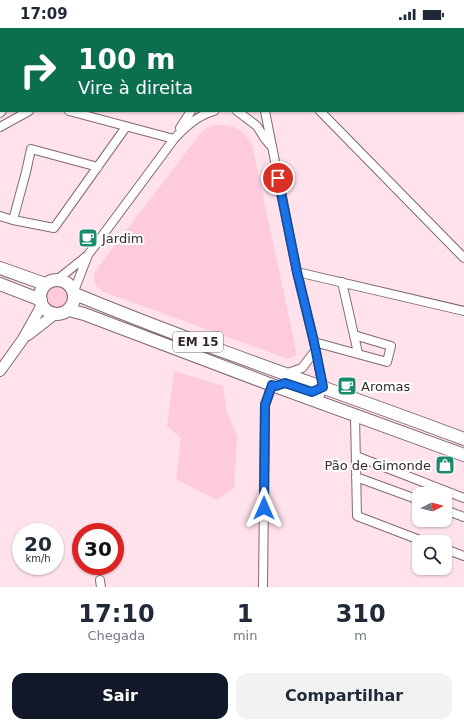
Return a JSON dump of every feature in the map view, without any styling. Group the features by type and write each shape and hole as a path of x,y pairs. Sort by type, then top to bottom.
{"main road":[{"path":"0,268 45,284"},
{"path":"41,302 40,294 45,284 58,279"},
{"name":"EM 15","path":"58,279 68,283 74,292 284,374 464,438"},
{"path":"0,284 41,302 50,312 55,314 64,313 69,310 74,300 74,292"},
{"name":"EM 15","path":"69,310 464,455"},
{"path":"274,386 285,383 312,392 323,387"}],"street":[{"path":"0,127 27,112"},
{"path":"73,112 174,139"},
{"path":"58,279 88,255 174,139 190,112"},
{"path":"174,139 197,118 212,112"},
{"path":"238,112 257,126 272,147"},
{"path":"265,112 297,272 323,387 318,401"},
{"path":"321,112 464,258"},
{"path":"0,216 54,228 126,127"},
{"path":"13,220 31,149 98,167"},
{"path":"74,292 88,255"},
{"path":"297,272 464,311"},
{"path":"342,282 358,353"},
{"path":"0,371 23,339 41,302"},
{"path":"23,339 55,314"},
{"path":"314,342 386,362 391,346 354,335"},
{"path":"284,374 302,368 316,351"},
{"path":"263,587 265,405 274,386"},
{"path":"355,415 357,516 412,537"},
{"path":"356,456 464,498"},
{"path":"356,477 412,497"},
{"path":"452,513 464,517"},
{"path":"452,552 464,556"}],"shaded area":[{"path":"214,125 227,125 241,131 252,145 296,350 296,355 288,359 104,292 96,286 93,276 99,266 203,130"},
{"path":"57,285 65,289 69,297 65,305 57,309 49,305 45,297 49,289"},
{"path":"174,371 223,386 226,409 237,436 234,488 217,500 176,479 181,438 167,426"}],"place":[{"name":"Jardim","path":"88,238"},
{"name":"Aromas","path":"347,386"},
{"name":"Pão de Gimonde","path":"445,465"}],"route":[{"path":"264,508 264,418 265,405 272,385 276,386 285,383 312,392 323,387 297,272 278,178"}]}
